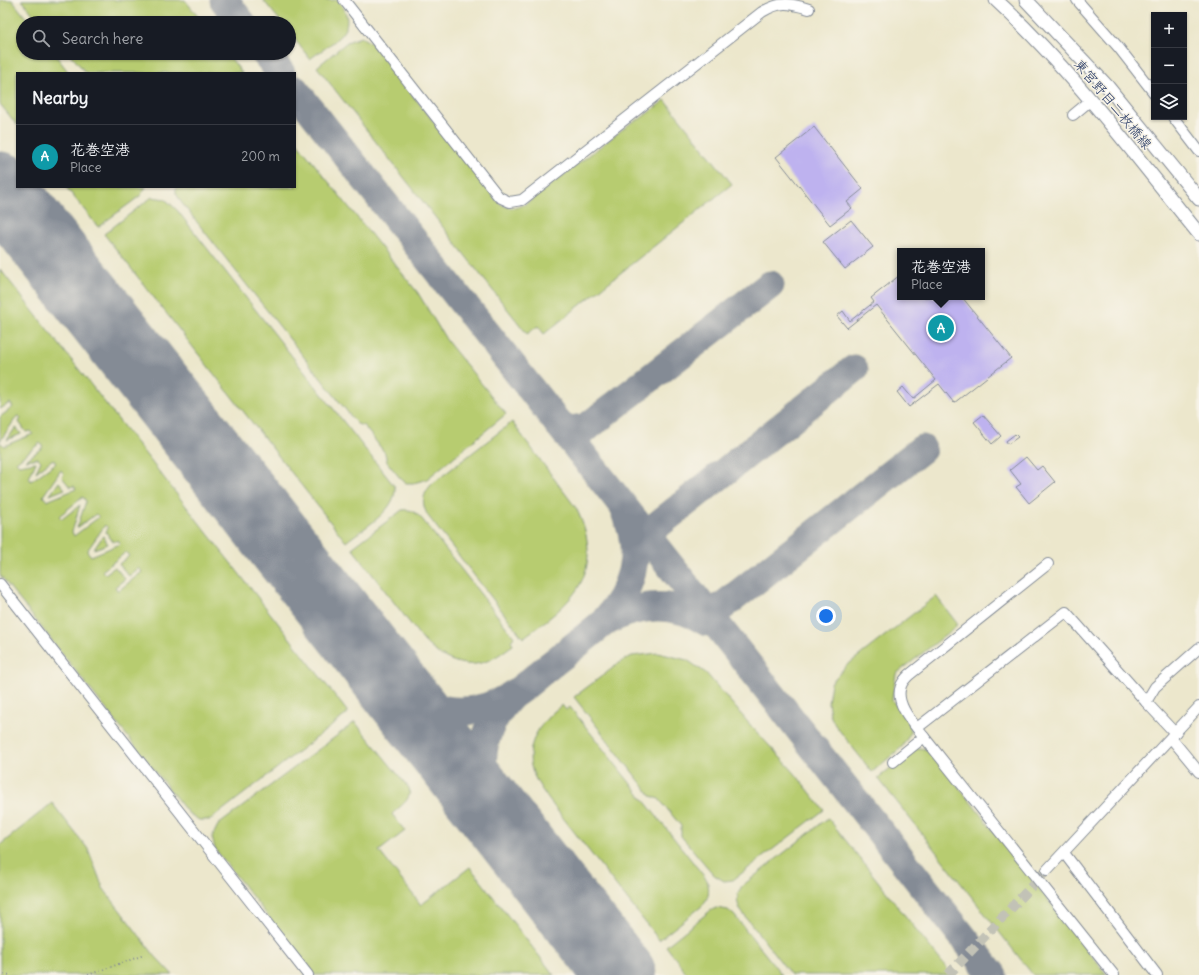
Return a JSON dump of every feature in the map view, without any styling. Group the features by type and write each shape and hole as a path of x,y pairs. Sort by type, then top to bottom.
{"main road":[{"name":"東宮野目二枚橋線","path":"996,0 1016,18 1091,100 1199,234"},
{"name":"東宮野目二枚橋線","path":"1026,0 1108,86 1199,199"}],"street":[{"path":"344,0 499,197 510,202 522,200 771,6 787,3 809,9"},
{"path":"1077,0 1120,48 1151,89"},
{"path":"1073,115 1091,100"},
{"path":"1175,120 1199,151"},
{"path":"1048,564 908,675 901,685 899,696 902,706 916,728 1114,975"},
{"path":"0,584 308,975"},
{"path":"916,728 1066,612 1146,702 1173,735 1199,772"},
{"path":"1146,702 1155,687 1199,648"},
{"path":"1047,870 1199,707"},
{"path":"893,762 924,737"},
{"path":"1064,853 1157,975"}],"path":[{"path":"88,975 144,955"},
{"path":"0,974 11,975"}],"green space":[{"path":"0,0 12,0 25,16 16,16 16,60 59,60 68,72 16,72 16,124 0,104"},
{"path":"22,0 185,0 198,16 35,16"},
{"path":"263,0 338,0 345,10 347,19 345,27 335,41 310,59 296,41 296,16 276,16"},
{"path":"361,37 371,43 497,201 510,208 521,206 530,201 632,122 640,119 665,100 732,184 544,334 538,326 527,334 317,67 347,42"},
{"path":"75,60 232,60 241,72 85,72"},
{"path":"296,141 418,293 447,341 506,414 427,479 414,483 406,483 387,462 385,453 364,426 357,424 181,202 176,193 176,188 296,188"},
{"path":"67,188 145,188 140,196 98,227"},
{"path":"152,197 165,199 177,210 395,487 391,504 385,511 370,525 346,542 104,234"},
{"path":"0,269 347,711 347,714 210,820 199,820 188,813 0,575 0,442 4,446 33,434 31,431 26,432 19,422 21,418 18,415 0,441 0,417 13,407 10,403 0,409","holes":["40,443 43,447 26,460 38,458 41,461 36,472 53,459 56,463 31,481 29,478 36,462 19,465 16,462","61,470 64,474 62,477 70,487 74,486 76,489 47,501 43,496","83,497 86,501 77,528 96,514 99,517 74,536 72,532 80,505 62,519 59,516","105,525 108,528 106,532 113,542 118,540 120,544 91,556 87,551","126,552 129,556 119,564 129,576 139,568 142,572 118,591 115,587 125,579 115,567 105,574 102,571"]},
{"path":"512,422 576,508 582,520 588,545 586,569 582,581 575,592 556,612 523,638 428,516 424,507 424,496 432,484"},
{"path":"16,427 21,434 7,440"},
{"path":"59,482 65,489 50,495"},
{"path":"402,510 413,512 422,519 514,637 511,641 513,645 488,661 476,664 467,664 450,660 435,651 423,640 352,548"},
{"path":"103,536 108,544 94,549"},
{"path":"936,596 956,622 956,627 896,674 892,700 910,725 911,732 902,747 872,772 835,725 830,715 828,702 831,683 846,666"},
{"path":"658,653 687,660 706,673 752,727 793,771 824,810 733,880 724,881 714,875 681,836 681,826 659,799 651,796 574,697 622,661 632,656"},
{"path":"562,705 566,710 570,707 707,880 708,894 702,906 659,940 549,800 538,784 534,775 530,757 534,739 548,717"},
{"path":"355,722 409,788 409,796 392,814 405,831 379,851 421,905 470,867 554,975 314,975 215,849 212,837 218,825"},
{"path":"918,748 926,749 932,753 1107,975 1033,975 878,778 913,750"},
{"path":"52,803 88,849 103,888 155,956 173,975 0,975 0,845"},
{"path":"828,818 952,975 791,975 741,911 738,905 738,895 742,886"},
{"path":"716,908 728,910 734,915 782,975 688,975 666,946 710,911"}],"building":[{"path":"814,127 863,189 847,202 852,208 830,225 776,157"},
{"path":"851,220 873,247 845,269 823,242"},
{"path":"897,277 897,300 964,300 1011,358 954,403 939,384 909,407 897,392 903,387 913,399 936,380 876,305 847,328 837,316 843,311 850,321 874,302 871,298"},
{"path":"983,415 1001,436 992,444 974,422"},
{"path":"1015,434 1018,437 1008,444 1006,441"},
{"path":"1026,457 1037,470 1042,466 1055,482 1029,503 1016,487 1021,484 1010,470"}],"taxiway":[{"path":"224,0 237,16"},
{"path":"271,60 280,72"},
{"path":"296,91 993,975"},
{"path":"558,424 570,430 586,428 770,285"},
{"path":"637,551 645,535 854,369"},
{"path":"690,612 707,612 723,606 922,449"},
{"path":"387,678 415,699 431,706 446,710 462,711 479,709 495,704 517,692 603,623 621,599 632,572 634,558 634,544 626,515"},
{"path":"603,623 629,611 655,607 668,607 681,610 707,622"},
{"path":"495,815 484,782 483,751 486,737 492,722 512,695"}],"runway":[{"path":"0,187 621,975"}],"tunnel":[{"path":"948,975 1047,870"}],"place":[{"name":"花巻空港","path":"941,328"}]}
